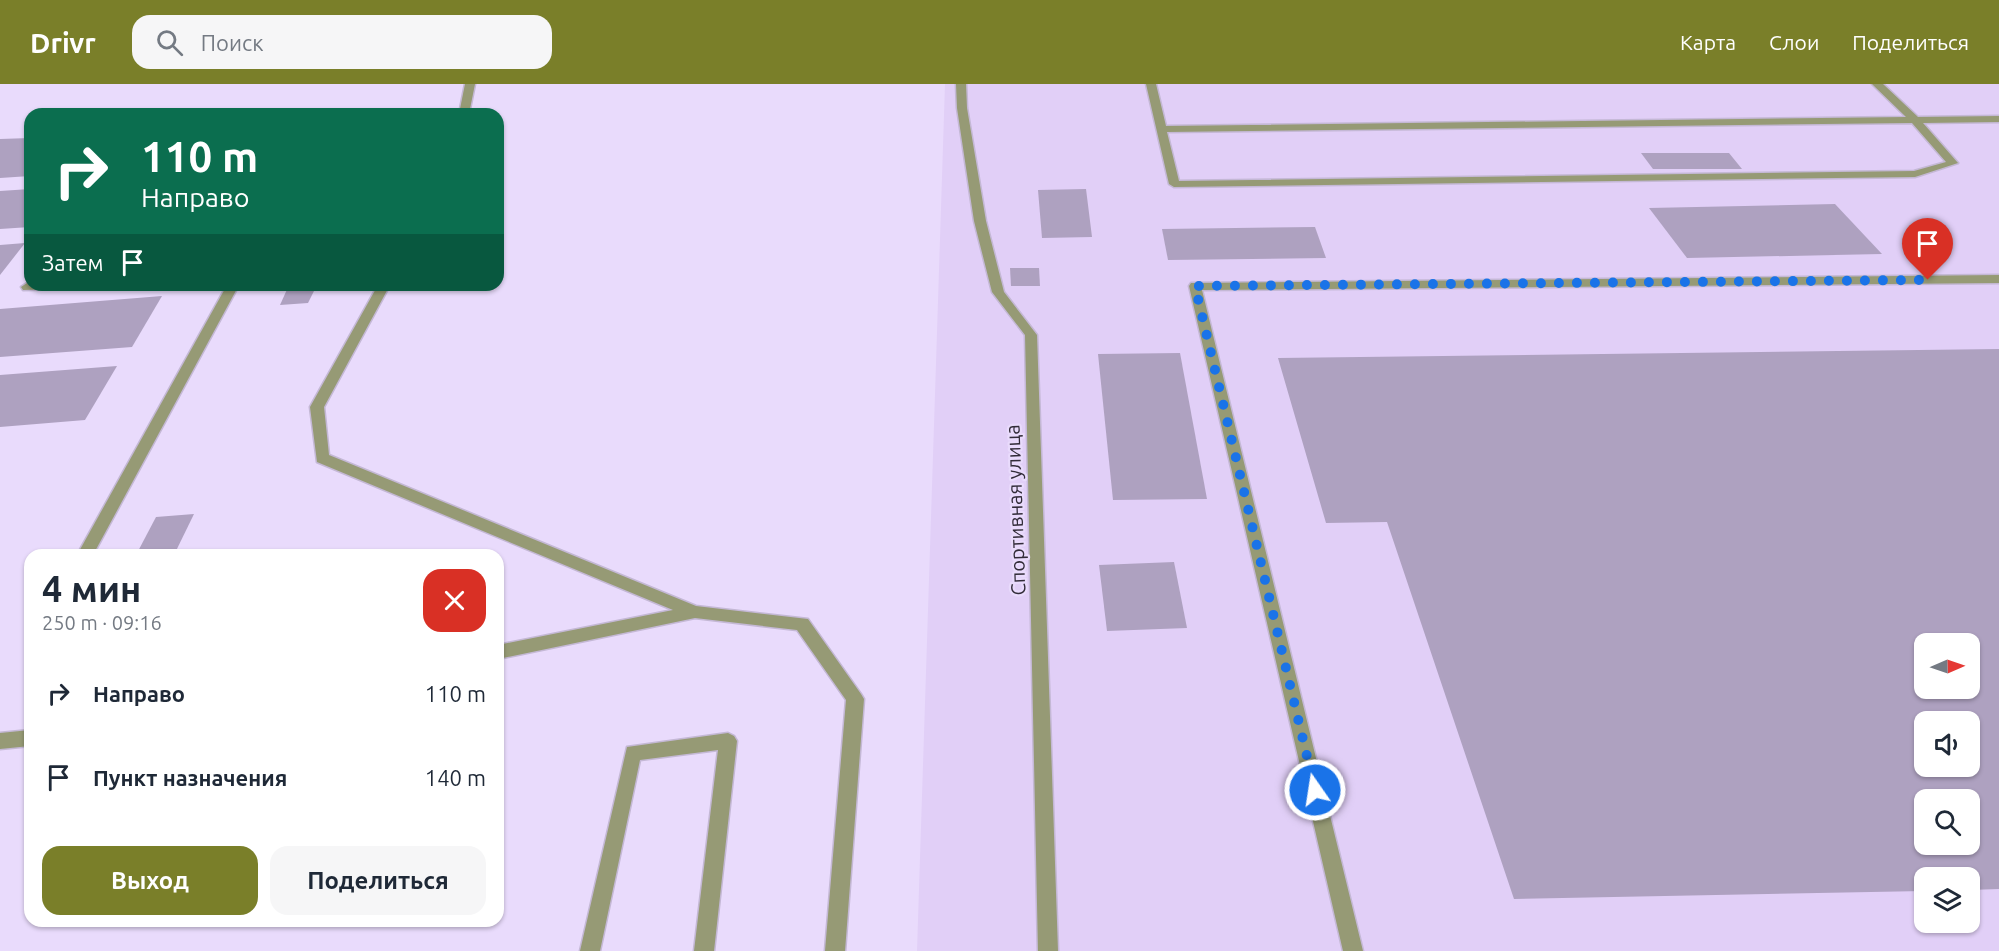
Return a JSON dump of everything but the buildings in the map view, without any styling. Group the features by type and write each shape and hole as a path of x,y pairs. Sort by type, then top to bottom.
{"street":[{"path":"465,108 470,84"},
{"name":"Спортивная улица","path":"961,84 962,108 980,221 998,292 1032,334 1048,951"},
{"path":"1151,84 1174,184 1915,174 1953,163 1915,120 1877,84"},
{"path":"1160,129 1999,119"},
{"path":"1353,951 1195,286 1999,279"},
{"path":"89,549 230,291"},
{"path":"381,291 317,407 321,458 695,612 802,624 855,699 835,951"},
{"path":"504,651 695,612"},
{"path":"0,741 24,739"},
{"path":"590,951 633,753 728,741 704,951"}],"shaded area":[{"path":"945,84 1999,84 1999,951 917,951"}],"route":[{"path":"1315,790 1195,286 1928,280"}]}
